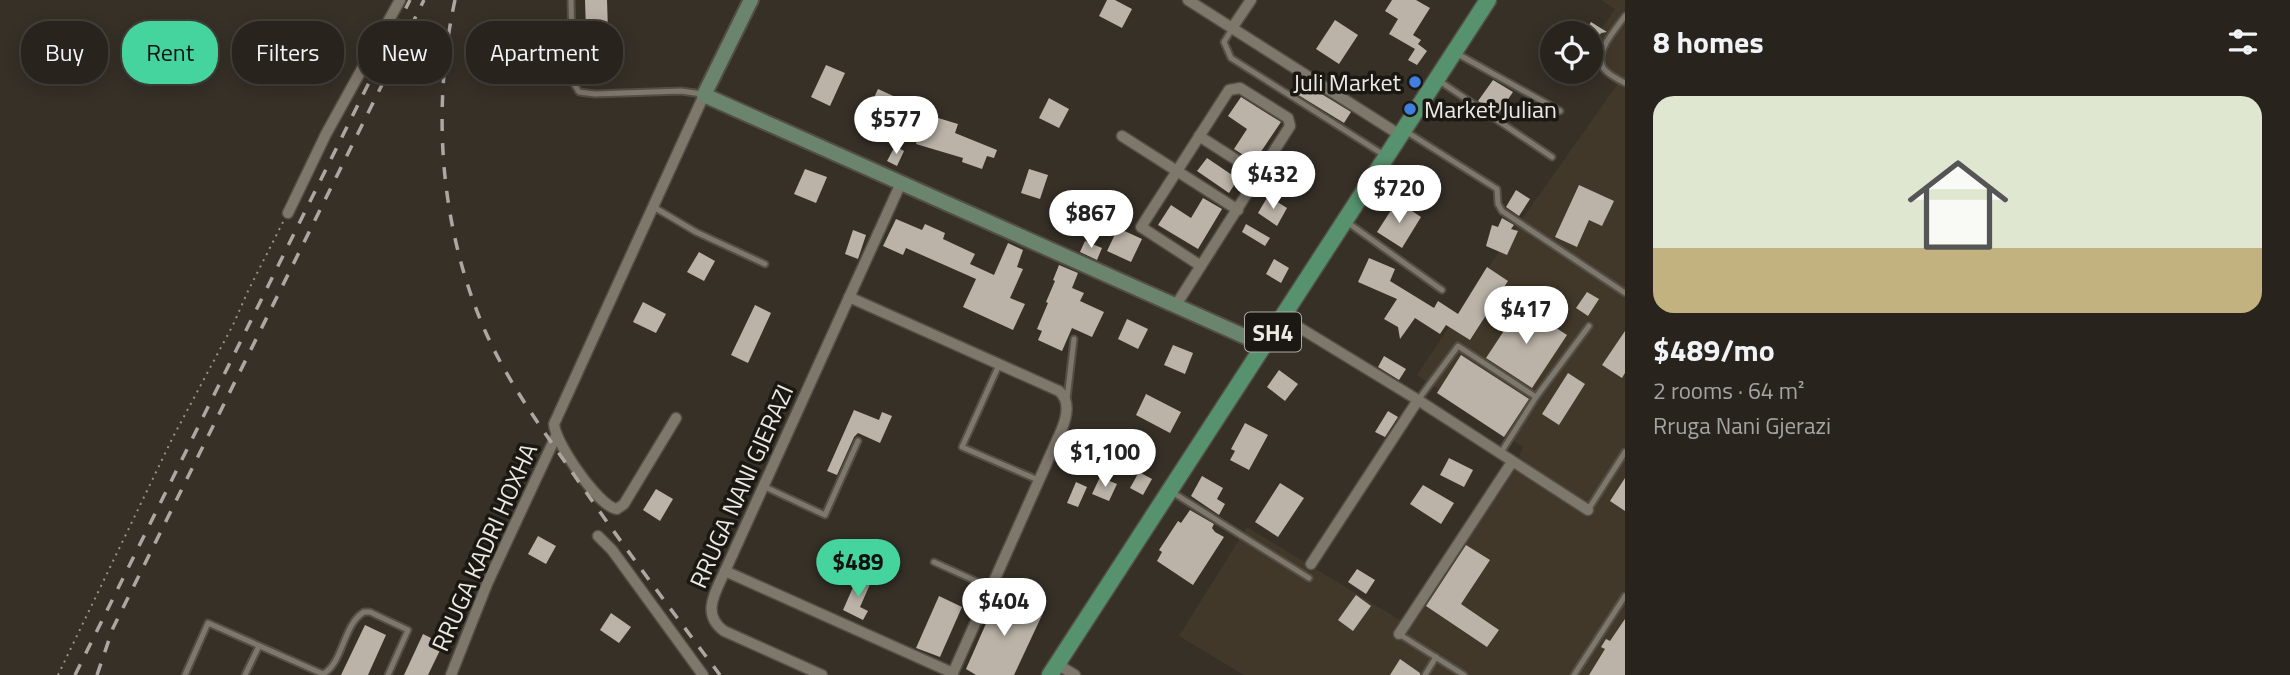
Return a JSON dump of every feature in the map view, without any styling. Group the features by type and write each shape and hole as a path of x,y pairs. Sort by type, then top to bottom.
{"main road":[{"name":"SH4","path":"1053,669 1488,0"}],"street":[{"path":"288,213 326,134 400,0"},
{"path":"751,0 704,95 1264,345"},
{"path":"1188,0 1402,133"},
{"path":"1233,28 1251,0"},
{"path":"1176,305 1201,267 1238,210 1288,132 1288,118 1240,88 1229,90 1141,227 1201,267"},
{"name":"RRUGA KADRI HOXHA","path":"450,675 487,584 556,436 555,419 704,95"},
{"path":"1122,136 1238,210"},
{"path":"1199,136 1260,175"},
{"name":"RRUGA NANI GJERAZI","path":"822,675 734,636 718,626 711,616 711,610 724,571 901,183"},
{"path":"724,571 953,674 1066,419 1067,401 1059,391 849,297"},
{"path":"1282,317 1418,400 1588,510"},
{"path":"1311,564 1418,400"},
{"path":"556,436 588,484 607,506 617,509 624,504 676,418"},
{"path":"1399,634 1512,462"},
{"path":"598,536 612,550 703,675"},
{"path":"1053,669 1075,675"}],"lane":[{"path":"571,0 573,82 579,92 681,92 704,95"},
{"path":"1625,16 1603,50 1600,60 1604,70 1625,83"},
{"path":"1233,28 1224,42 1231,58 1386,157"},
{"path":"1454,52 1560,111"},
{"path":"1437,79 1552,157"},
{"path":"1402,133 1497,189 1498,204 1502,211 1625,293"},
{"path":"652,206 695,232 765,264"},
{"path":"1345,221 1442,290"},
{"path":"1500,454 1536,397 1589,326"},
{"path":"1067,401 1074,340"},
{"path":"1418,400 1458,346 1536,397"},
{"path":"999,365 962,447 1038,480"},
{"path":"763,486 825,514 858,441"},
{"path":"1588,510 1625,452"},
{"path":"1169,491 1309,578"},
{"path":"934,562 990,588"},
{"path":"1574,675 1625,596"},
{"path":"185,675 208,623 317,674 323,674 328,672 354,621 364,611 408,630 388,675"},
{"path":"1399,634 1464,675"},
{"path":"245,675 259,646"},
{"path":"1425,675 1436,657"}],"path":[{"path":"58,675 173,437 233,325 288,213"}],"shaded area":[{"path":"1601,0 1625,0 1625,675 1244,675 1179,636 1247,527 1408,625 1515,468 1523,447 1417,375 1503,246 1617,85 1603,74 1603,27 1615,9"}],"building":[{"path":"585,0 607,0 608,21 586,21"},
{"path":"1107,0 1115,0 1132,9 1122,28 1099,16"},
{"path":"1392,0 1416,0 1430,8 1413,35 1421,40 1418,44 1427,51 1417,65 1408,60 1415,49 1389,34 1398,19 1385,11"},
{"path":"1335,20 1358,35 1339,64 1316,49"},
{"path":"826,65 845,73 830,106 811,97"},
{"path":"1493,80 1513,92 1498,114 1478,101"},
{"path":"1302,82 1351,112 1344,123 1295,93"},
{"path":"878,89 902,100 890,126 866,115"},
{"path":"1241,97 1281,122 1254,162 1234,149 1247,129 1228,116"},
{"path":"1049,98 1069,109 1059,128 1039,118"},
{"path":"925,114 958,124 955,133 997,150 994,158 987,156 982,169 962,162 963,158 916,144"},
{"path":"895,146 904,151 897,166 887,161"},
{"path":"1207,158 1238,179 1229,193 1197,171"},
{"path":"805,169 827,177 816,203 794,194"},
{"path":"1029,169 1048,175 1040,199 1021,193"},
{"path":"1409,175 1421,183 1416,192 1403,184"},
{"path":"1579,185 1614,201 1602,226 1589,220 1577,247 1555,237"},
{"path":"1516,190 1530,199 1519,216 1506,207"},
{"path":"1268,196 1287,208 1277,226 1258,213"},
{"path":"1203,198 1222,209 1198,249 1158,225 1171,205 1191,218"},
{"path":"1397,201 1421,217 1402,248 1377,232"},
{"path":"1077,204 1098,215 1086,238 1066,227"},
{"path":"1502,218 1514,225 1511,229 1518,231 1507,255 1486,246 1492,225 1498,227"},
{"path":"896,219 922,230 925,224 945,233 943,239 975,254 970,264 994,275 1008,243 1023,250 1017,267 1023,269 1010,298 1025,304 1013,330 963,307 976,279 906,248 903,255 883,246"},
{"path":"1246,224 1270,238 1265,246 1242,232"},
{"path":"1118,228 1142,239 1131,262 1107,251"},
{"path":"853,230 866,235 858,259 845,254"},
{"path":"1085,241 1102,248 1097,260 1080,252"},
{"path":"699,252 715,261 704,281 687,272"},
{"path":"1369,258 1395,269 1390,281 1434,308 1438,301 1458,314 1487,267 1508,281 1470,340 1446,325 1440,334 1415,318 1400,339 1398,327 1384,319 1397,299 1358,282"},
{"path":"1274,259 1289,268 1281,283 1266,274"},
{"path":"1059,265 1078,273 1072,288 1084,293 1080,301 1104,312 1092,337 1072,328 1062,351 1038,340 1042,331 1037,329"},
{"path":"1587,292 1599,299 1588,316 1576,308"},
{"path":"643,302 666,314 656,333 633,322"},
{"path":"755,305 771,313 748,363 731,355"},
{"path":"1521,305 1567,335 1532,388 1486,358"},
{"path":"1127,319 1148,329 1138,349 1118,339"},
{"path":"1625,331 1625,373 1622,378 1602,365"},
{"path":"1173,345 1193,353 1185,374 1164,365"},
{"path":"1461,355 1529,399 1504,437 1437,393"},
{"path":"1384,356 1406,369 1399,380 1378,367"},
{"path":"1279,370 1298,384 1285,401 1267,387"},
{"path":"1568,373 1585,384 1559,425 1542,414"},
{"path":"1146,394 1181,412 1170,433 1136,415"},
{"path":"854,410 879,420 882,412 892,416 880,443 858,433 854,437 837,475 827,471"},
{"path":"1388,411 1398,417 1385,437 1375,432"},
{"path":"1245,423 1268,435 1249,470 1230,460 1235,451 1231,449"},
{"path":"1120,439 1134,446 1125,464 1111,458"},
{"path":"1449,458 1473,470 1464,487 1440,475"},
{"path":"1139,472 1152,479 1143,495 1130,488"},
{"path":"1202,476 1223,488 1217,499 1225,504 1219,515 1191,496"},
{"path":"1100,477 1117,484 1109,501 1092,494"},
{"path":"1625,478 1625,511 1610,501"},
{"path":"1076,482 1087,487 1078,507 1067,503"},
{"path":"1280,483 1304,498 1278,537 1255,522"},
{"path":"1423,485 1454,503 1441,524 1410,504"},
{"path":"656,489 673,499 660,521 643,510"},
{"path":"1190,510 1214,524 1212,528 1215,532 1224,537 1193,585 1157,561 1162,552 1159,550 1178,521 1181,523"},
{"path":"538,536 556,546 546,564 528,554"},
{"path":"1466,545 1490,560 1461,604 1499,630 1487,647 1426,606"},
{"path":"1357,569 1375,580 1366,594 1348,582"},
{"path":"858,576 871,582 860,607 868,611 863,620 843,610"},
{"path":"999,594 1043,613 1014,675 976,675 966,669"},
{"path":"1356,595 1371,606 1353,631 1338,620"},
{"path":"939,596 962,607 940,657 916,648"},
{"path":"611,613 631,627 619,643 600,630"},
{"path":"1625,619 1625,675 1589,675 1605,649 1601,647 1606,639 1610,641"},
{"path":"365,625 386,635 368,675 341,675"},
{"path":"423,634 443,644 428,675 404,675"},
{"path":"1400,659 1420,673 1420,675 1390,675"}],"railway":[{"path":"75,675 410,0"},
{"path":"97,675 113,628 424,0"},
{"path":"455,0 443,84 444,169 458,253 470,293 486,333 514,386 625,547 720,675"}],"place":[{"name":"Juli Market","path":"1415,82"},
{"name":"Market Julian","path":"1410,109"}]}
